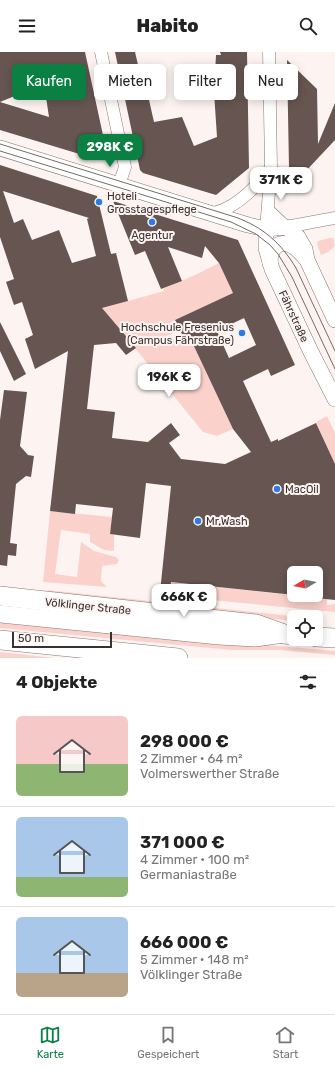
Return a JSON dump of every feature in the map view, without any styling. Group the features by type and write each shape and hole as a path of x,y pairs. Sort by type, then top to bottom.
{"main road":[{"name":"Völklinger Straße","path":"0,596 256,624 287,633"},
{"path":"0,614 219,636 255,638 287,634"},
{"path":"323,637 335,638"},
{"path":"0,640 178,658"}],"street":[{"path":"101,52 124,167 119,185"},
{"path":"266,228 271,168 269,52"},
{"path":"0,148 248,225 266,228 286,227 335,218"},
{"path":"213,213 218,212 244,196 260,182 271,168"},
{"path":"268,210 298,237 305,249 307,260 335,320"},
{"name":"Fährstraße","path":"266,228 266,248 270,264 311,352 335,399"},
{"path":"270,264 270,255 272,250 282,244 287,244 295,248 307,260"}],"shaded area":[{"path":"333,238 335,246 328,252 321,255 317,244 318,241"},
{"path":"219,263 233,293 175,320 180,331 163,337 166,343 182,334 187,344 192,342 233,429 217,436 203,432 114,322 92,311 164,291 163,289"},
{"path":"327,416 335,433 335,464 316,422"},
{"path":"50,511 112,517 110,534 114,535 114,551 104,550 90,542 90,534 61,530 55,574 77,577 81,542 94,551 116,557 119,560 117,564 102,566 101,581 107,587 43,582"},
{"path":"171,582 287,595 287,602 323,602 323,599 327,599 327,605 335,604 335,612 323,610 170,596"},
{"path":"47,590 287,615 287,620 50,596"},
{"path":"0,602 256,644 335,651 335,655 280,650 232,650 0,628"},
{"path":"0,652 55,658 0,658"}],"building":[{"path":"0,52 85,52 94,100 95,100 106,149 96,159 0,130"},
{"path":"115,52 135,52 138,64 118,64"},
{"path":"220,52 247,52 247,64 244,64 244,100 248,100 249,168 216,195 143,173 140,170 125,100 149,100 154,122 182,117 194,146 217,137 215,100 236,100 236,64 216,64 216,55 221,55"},
{"path":"298,71 317,89 318,144 335,103 335,140 304,173 289,167 288,100 298,100"},
{"path":"0,165 97,196 111,254 116,253 128,301 102,308 136,348 126,355 116,343 94,345 87,409 115,412 112,438 148,442 171,423 180,435 169,443 181,459 225,464 251,452 233,429 192,342 187,344 175,320 233,293 219,263 205,246 202,258 168,247 182,281 161,289 145,251 135,255 113,201 238,240 295,365 271,376 268,369 243,381 271,442 278,439 278,441 316,423 335,464 335,600 323,599 323,566 287,566 287,594 171,582 169,603 159,602 171,486 146,483 140,538 110,534 113,508 76,504 75,514 50,511 68,351 35,369 25,339 33,335 22,302 14,305 6,282 14,279 0,237","holes":["3,191 89,218 87,219 96,256 72,263 59,230 32,240 23,219 14,223","244,318 256,345 229,358 217,331"]},
{"path":"0,322 26,374 14,381 0,351"},
{"path":"4,390 27,392 20,446 28,455 34,456 31,477 26,476 16,484 10,543 17,544 16,556 8,555 7,566 0,565 0,420"}],"tram line":[{"path":"0,144 235,217 263,231 284,251 296,268 335,351"},
{"path":"0,151 231,222 256,234 270,245 278,254 292,277 335,369"}],"place":[{"name":"Hoteli Grosstagespflege","path":"99,202"},
{"name":"Agentur","path":"152,222"},
{"name":"Hochschule Fresenius (Campus Fährstraße)","path":"242,333"},
{"name":"MacOil","path":"277,489"},
{"name":"Mr.Wash","path":"198,521"}]}
